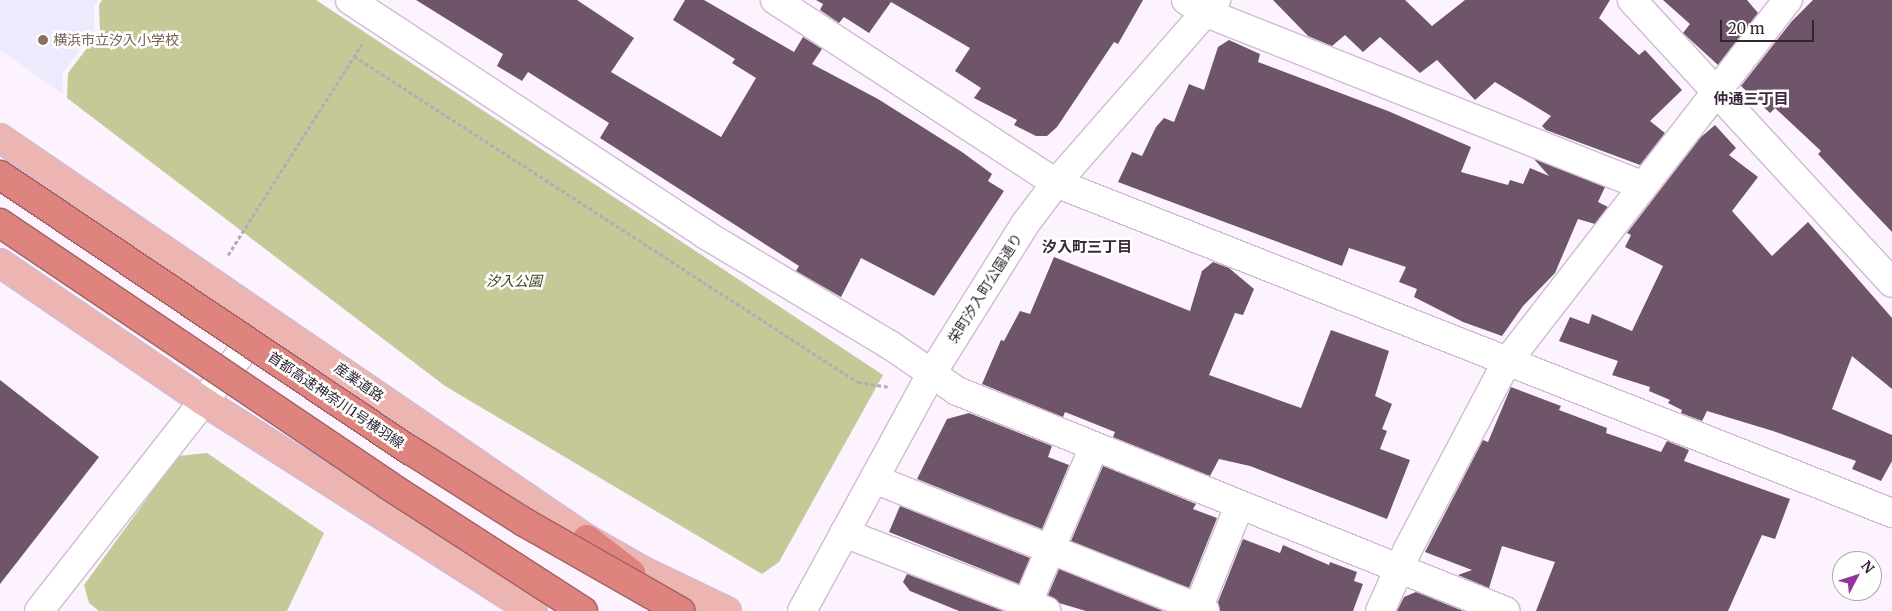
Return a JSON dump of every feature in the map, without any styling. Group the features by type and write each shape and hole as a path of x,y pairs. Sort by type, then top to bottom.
{"highway":[{"name":"首都高速神奈川1号横羽線","path":"0,175 410,450 524,522 680,611"},
{"path":"0,223 388,485 583,611"},
{"path":"587,539 680,611"}],"main road":[{"name":"産業道路","path":"0,138 268,319 587,539 643,571 727,611"},
{"path":"0,263 203,401 533,611"}],"street":[{"path":"350,0 384,9 706,234 932,373 957,391 1239,506 1400,567 1505,611"},
{"path":"775,0 1056,183 1506,363 1892,513"},
{"path":"1632,0 1892,283"},
{"path":"1380,611 1400,567 1506,363 1642,185 1788,0"},
{"path":"1202,4 1642,185"},
{"name":"栄町汐入町公園通り","path":"802,611 932,373 1025,224 1056,183 1202,4"},
{"path":"38,611 268,319"},
{"path":"844,533 1033,609 1051,550 1094,447"},
{"path":"874,479 1200,610 1239,506"}],"path":[{"path":"228,255 384,9"},
{"path":"354,56 858,382 888,387"}],"shaded area":[{"name":"横浜市立汐入小学校","path":"0,0 98,0 94,5 94,31 62,74 63,94 0,50"}],"green space":[{"name":"汐入公園","path":"102,0 316,0 883,375 779,562 762,574 445,386 67,98 68,73 100,31 99,5"},
{"path":"207,453 324,533 287,611 99,611 89,603 84,585 178,456"}],"building":[{"path":"416,0 577,0 634,38 611,72 721,137 756,78 732,63 735,59 673,20 685,0 704,0 794,52 803,37 822,49 812,64 878,99 962,152 992,174 988,181 1004,191 934,296 861,258 841,297 796,271 799,266 600,138 609,123 528,72 522,81 497,66 503,54"},
{"path":"816,0 1143,0 1118,44 1114,42 1057,127 1047,136 1036,136 1014,125 1017,120 974,98 981,88 955,71 970,48 891,2 869,33 844,17 839,23 820,10 823,4"},
{"path":"1273,0 1405,0 1432,26 1465,0 1610,0 1599,18 1639,55 1645,50 1682,90 1650,121 1665,133 1640,165 1546,130 1542,126 1551,116 1495,82 1475,100 1437,60 1420,73 1380,37 1363,52 1345,35 1332,46 1308,36"},
{"path":"1663,0 1747,0 1758,13 1718,65 1683,33 1690,24"},
{"path":"1813,0 1892,0 1892,232 1818,154 1821,151 1775,108 1770,113 1741,86 1792,21"},
{"path":"1229,40 1260,54 1258,62 1388,111 1471,147 1461,172 1508,185 1510,180 1523,184 1530,168 1549,176 1534,159 1605,187 1598,202 1608,207 1595,224 1578,219 1555,273 1523,306 1502,336 1463,322 1414,297 1417,289 1399,282 1406,267 1349,248 1342,266 1118,182 1132,152 1142,156 1156,127 1164,118 1174,122 1189,84 1204,90 1218,47"},
{"path":"1715,125 1736,148 1729,155 1758,177 1732,211 1772,256 1808,222 1892,318 1892,389 1852,356 1832,409 1892,435 1892,461 1881,481 1852,469 1856,461 1773,431 1707,411 1702,421 1681,413 1682,410 1668,403 1670,400 1649,391 1650,387 1612,375 1618,361 1559,341 1570,317 1589,324 1592,314 1632,331 1663,266 1625,247 1631,235 1627,233 1701,137"},
{"path":"1054,257 1190,311 1202,271 1213,262 1229,268 1254,289 1243,315 1235,313 1209,375 1301,408 1331,330 1389,351 1375,396 1392,404 1382,429 1387,431 1380,449 1410,460 1387,519 1250,466 1219,459 1210,476 1113,437 1115,432 1065,412 1063,417 982,384 1001,340 1004,341 1020,311 1030,314"},
{"path":"0,380 99,457 0,584"},
{"path":"1511,387 1561,406 1559,410 1607,428 1606,433 1661,452 1667,441 1689,450 1684,461 1790,499 1775,539 1762,535 1728,611 1536,611 1555,562 1502,546 1489,588 1458,575 1472,570 1425,552 1483,440 1488,442"},
{"path":"969,413 1052,446 1048,457 1069,465 1042,529 917,479 947,419"},
{"path":"1103,466 1196,504 1193,509 1217,518 1189,588 1071,541"},
{"path":"900,506 1030,558 1019,584 889,532"},
{"path":"1243,539 1280,553 1283,545 1329,565 1330,562 1357,572 1354,581 1363,584 1353,611 1220,611 1218,602"},
{"path":"1059,569 1163,611 1086,611 1059,603 1048,595"},
{"path":"907,574 1003,611 959,611 910,591 903,582"},
{"path":"1416,592 1463,611 1397,611 1404,597"}],"place":[{"name":"横浜市立汐入小学校","path":"43,40"}],"district":[{"name":"仲通三丁目","path":"1751,99"},
{"name":"汐入町三丁目","path":"1087,247"}]}
